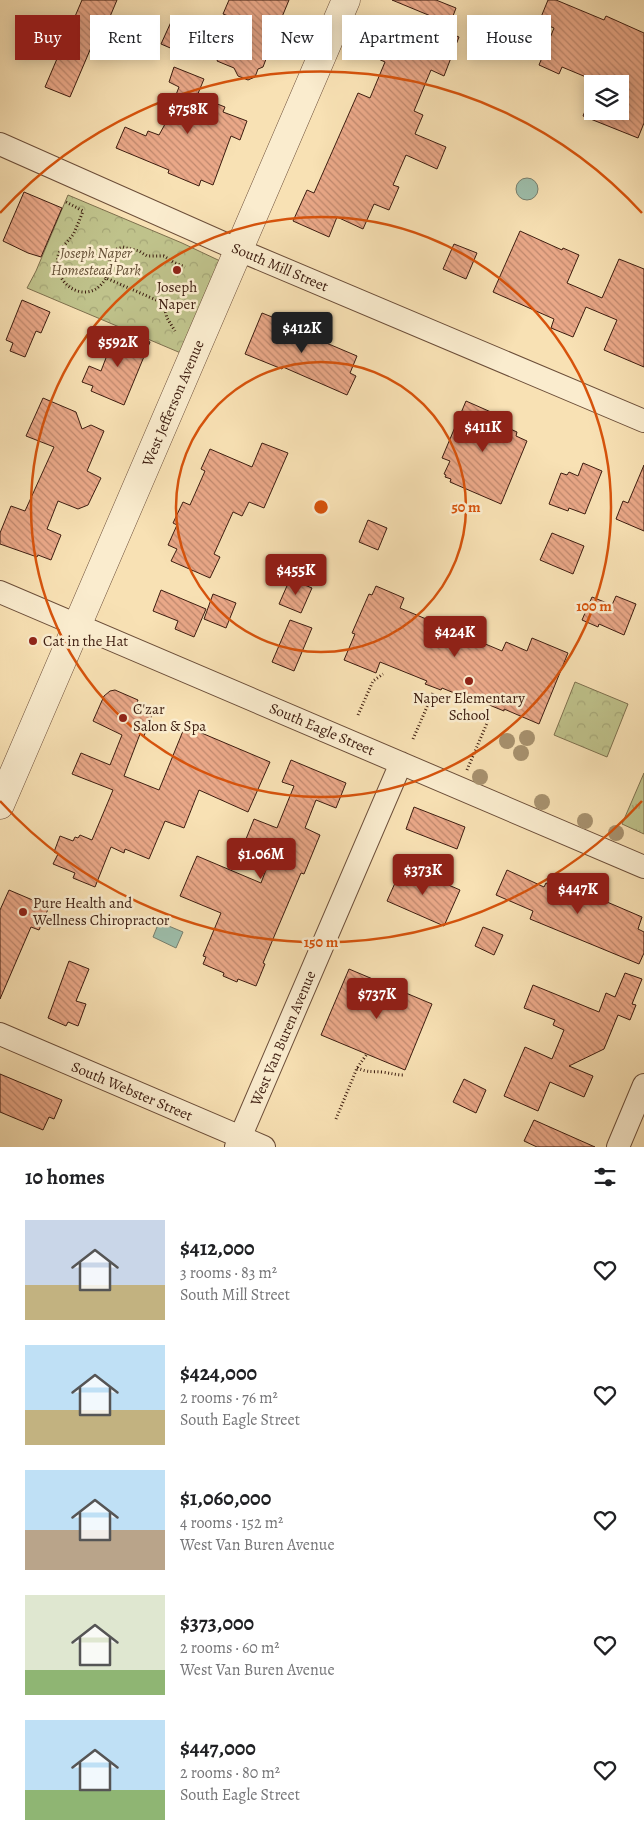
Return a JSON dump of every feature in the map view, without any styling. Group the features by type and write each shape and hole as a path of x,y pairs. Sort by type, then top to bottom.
{"street":[{"name":"West Jefferson Avenue","path":"0,805 346,0"},
{"name":"South Mill Street","path":"0,144 239,250 644,422"},
{"name":"South Eagle Street","path":"0,592 644,867"},
{"name":"West Van Buren Avenue","path":"238,1142 400,763"},
{"name":"South Webster Street","path":"0,1034 238,1142 264,1147"},
{"path":"618,1147 644,1085"}],"path":[{"path":"66,202 83,212 73,234 58,254 58,269 64,284 78,291 94,291 102,285 106,278 110,258 116,248 123,247 139,251 147,256 164,256 185,267"},
{"path":"106,278 163,303 167,318 174,331"},
{"path":"358,715 373,681 382,674"},
{"path":"413,739 433,693"},
{"path":"464,777 490,716"},
{"path":"336,1119 358,1068 367,1054"},
{"path":"358,1068 371,1073 382,1072 392,1075 404,1075"}],"green space":[{"name":"Joseph Naper Homestead Park","path":"68,195 182,243 235,268 195,359 27,288"},
{"path":"575,682 628,704 607,757 554,735"},
{"path":"644,773 644,834 622,824"}],"shaded area":[{"path":"527,178 535,181 538,189 535,197 527,200 519,197 516,189 519,181"},
{"path":"159,922 183,932 176,948 153,937"}],"building":[{"path":"82,0 117,0 111,15 90,15 90,50 70,97 45,87 56,60 80,60 80,15 76,15"},
{"path":"229,0 289,0 283,15 262,15 262,60 266,60 263,67 258,69 255,77 248,80 238,76 234,68 217,61 252,60 252,15 223,14"},
{"path":"392,0 436,0 456,8 453,15 428,15"},
{"path":"548,0 556,0 604,20 606,16 644,33 644,123 638,138 593,120 629,120 629,75 584,76 562,67 559,74 539,65 541,60 551,60 551,35 554,28 551,27 551,15 542,15"},
{"path":"170,24 170,48 161,44"},
{"path":"381,60 450,60 444,76 431,70 414,111 423,115 415,134 446,147 437,169 406,155 393,185 399,187 389,210 374,204 363,229 337,217 329,237 293,221 307,190 314,193 358,93 370,98 385,62"},
{"path":"174,67 204,79 197,96 225,107 223,112 247,121 240,140 231,136 213,185 201,180 199,186 168,173 169,170 116,148 125,127 146,136 148,131 159,135 179,87 169,82"},
{"path":"24,192 62,208 41,257 3,241"},
{"path":"520,231 562,250 563,248 579,255 567,283 602,298 619,259 644,269 644,367 604,350 617,320 586,307 573,337 551,328 554,319 493,292"},
{"path":"454,244 477,253 466,279 443,269"},
{"path":"22,300 50,312 41,333 36,331 25,357 10,351 13,343 6,340"},
{"path":"262,313 300,328 298,331 357,356 350,373 356,376 347,395 283,367 282,369 245,354"},
{"path":"117,329 150,342 124,405 91,391 93,386 82,382 89,366 101,371"},
{"path":"43,398 76,412 82,429 91,425 104,431 87,471 101,478 88,505 78,509 58,501 47,529 61,535 51,560 0,544 0,533 11,506 25,511 54,447 26,436"},
{"path":"466,401 500,416 497,423 517,432 516,436 527,441 501,504 450,482 451,479 445,477 446,475 444,474 450,461 442,458"},
{"path":"262,443 288,453 264,508 249,502 242,516 233,512 214,554 220,557 210,578 171,561 177,549 168,545 177,525 173,523 183,502 190,505 205,471 201,469 210,449 252,467"},
{"path":"583,463 602,471 585,514 569,508 568,511 549,504 561,473 567,475 569,472 578,476"},
{"path":"644,465 644,531 616,519 623,501 628,503"},
{"path":"368,520 387,528 378,550 359,542"},
{"path":"552,533 584,546 573,574 540,560"},
{"path":"290,579 312,588 301,613 279,604"},
{"path":"376,586 404,598 400,608 502,651 506,642 527,651 532,638 568,653 539,724 504,709 504,711 482,702 481,704 442,688 441,690 425,684 427,681 380,662 376,673 344,660 355,634 352,633 369,594 372,595"},
{"path":"161,590 206,609 194,637 175,629 178,621 153,611"},
{"path":"213,594 236,603 226,628 204,619"},
{"path":"616,596 636,604 624,635 599,624 598,627 582,620 592,597 612,605"},
{"path":"290,620 312,628 294,671 272,662"},
{"path":"115,690 138,700 135,708 152,715 144,736 140,734 124,776 159,790 185,726 270,762 248,812 199,790 184,828 165,821 149,859 125,849 124,853 111,847 95,887 73,878 75,873 53,864 58,854 54,852 60,836 73,841 75,837 78,838 80,835 92,840 113,790 72,774 81,753 110,765 122,735 93,721 104,696 110,691"},
{"path":"291,760 346,783 336,808 316,800 305,828 320,835 304,874 301,873 263,963 265,964 256,986 238,979 237,982 223,976 224,973 203,964 206,957 203,956 221,913 180,896 197,856 261,883 273,851 246,839 254,819 277,828 294,786 282,782"},
{"path":"414,807 465,827 457,849 406,829"},
{"path":"403,865 460,890 444,926 387,901"},
{"path":"507,870 544,887 546,883 561,890 564,881 642,917 638,929 644,932 644,953 639,964 530,919 533,911 496,895"},
{"path":"9,890 49,907 39,930 31,927 0,999 0,910"},
{"path":"483,927 503,935 494,955 475,946"},
{"path":"69,961 89,969 76,1001 86,1004 78,1026 68,1022 66,1026 48,1018"},
{"path":"349,969 432,1004 405,1070 321,1035"},
{"path":"625,973 642,979 632,1004 636,1005 630,1020 618,1015 604,1049 569,1066 593,1076 584,1097 550,1082 538,1111 504,1096 525,1047 552,1059 564,1030 553,1025 555,1020 524,1008 533,985 599,1012 606,993 615,997"},
{"path":"0,1074 62,1100 54,1119 49,1117 43,1130 0,1112"},
{"path":"464,1079 486,1090 476,1113 453,1102"},
{"path":"534,1120 595,1147 537,1147 524,1141"}],"place":[{"name":"Joseph Naper","path":"177,270"},
{"name":"Cat in the Hat","path":"33,641"},
{"name":"Naper Elementary School","path":"469,681"},
{"name":"C'zar Salon & Spa","path":"123,718"},
{"name":"Pure Health and Wellness Chiropractor","path":"23,912"}]}
